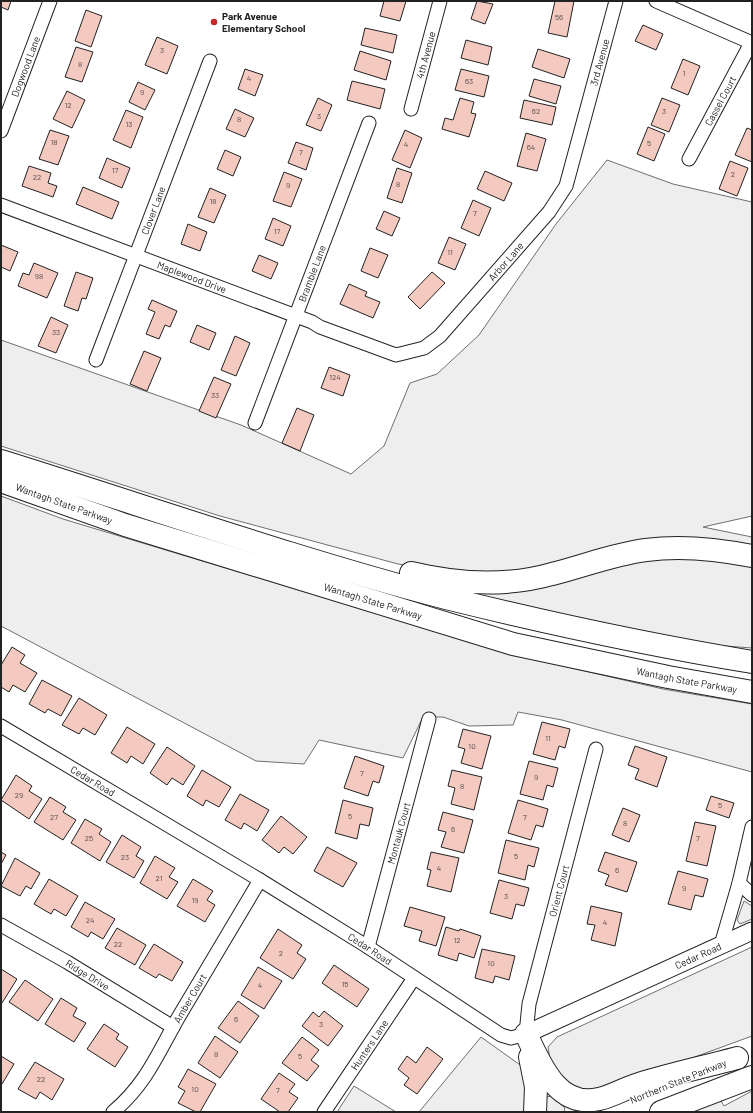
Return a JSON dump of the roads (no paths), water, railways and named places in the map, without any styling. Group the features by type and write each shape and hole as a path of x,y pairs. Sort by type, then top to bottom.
{"highway":[{"name":"Wantagh State Parkway","path":"1,461 226,533 446,598 628,639 752,662"},
{"name":"Wantagh State Parkway","path":"1,481 125,525 513,644 668,678 752,692"},
{"path":"226,533 329,553 440,580 474,583 528,580 607,557 645,550 674,547 718,549 752,556"},
{"path":"526,1034 553,1083 569,1095 588,1100 608,1097 638,1084 744,1055"},
{"path":"526,1034 536,1087 535,1112"},
{"name":"Northern State Parkway","path":"606,1112 671,1083 744,1055"},
{"path":"661,1112 752,1077"}],"street":[{"name":"Dogwood Lane","path":"1,131 50,1"},
{"name":"4th Avenue","path":"411,109 440,1"},
{"name":"3rd Avenue","path":"583,124 616,1"},
{"path":"656,1 752,43"},
{"name":"Cassel Court","path":"689,159 752,43"},
{"name":"Clover Lane","path":"96,360 210,61"},
{"name":"Bramble Lane","path":"255,423 370,123"},
{"name":"Arbor Lane","path":"383,350 396,355 424,348 440,336 549,212 566,186 583,124"},
{"name":"Maplewood Drive","path":"1,205 383,350"},
{"name":"Montauk Court","path":"368,947 429,718"},
{"name":"Cedar Road","path":"1,726 260,880 368,947 501,1035 511,1038 526,1034 752,931"},
{"name":"Orient Court","path":"526,1034 529,1004 596,749"},
{"path":"721,945 739,883 752,827"},
{"name":"Amber Court","path":"112,1112 130,1098 145,1078 173,1026 260,880"},
{"path":"739,883 752,895"},
{"name":"Ridge Drive","path":"1,925 67,962 173,1026"},
{"name":"Hunters Lane","path":"324,1112 414,978"}],"place":[{"name":"Park Avenue Elementary School","path":"214,22"}]}
